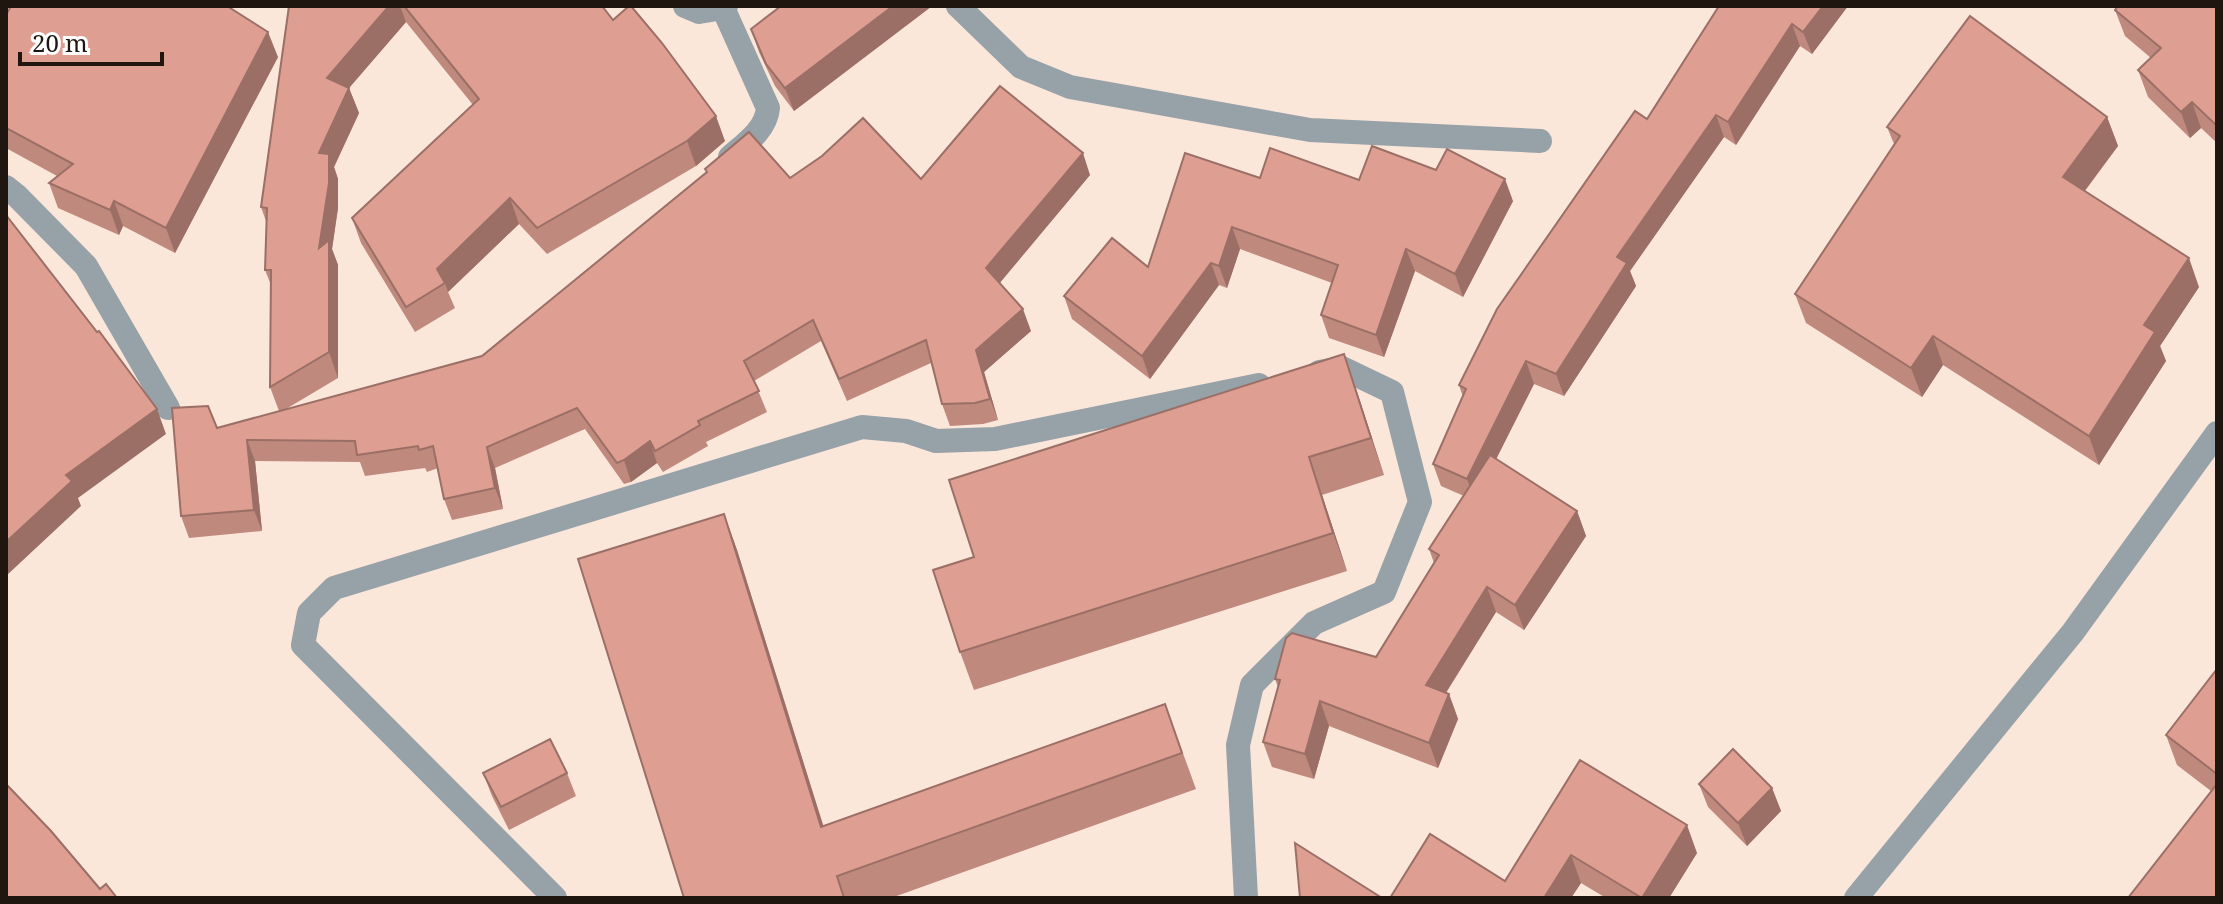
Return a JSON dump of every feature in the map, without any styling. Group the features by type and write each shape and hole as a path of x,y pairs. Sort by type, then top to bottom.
{"street":[{"path":"685,6 699,12 725,7 768,108 767,119 750,140 715,170"},
{"path":"958,6 1021,67 1070,87 1310,130 1540,141"},
{"path":"6,187 86,266 168,408"},
{"path":"555,898 303,645 309,613 334,588 862,427 906,431 936,441 995,439 1342,368 1392,392 1420,502 1384,592 1314,623 1252,685 1238,745 1242,896"},
{"path":"1856,898 2073,632 2217,433"}],"building":[{"path":"11,6 227,6 268,32 166,228 114,201 110,210 49,183 73,164 6,128 6,15"},
{"path":"289,6 389,6 327,78 349,88 319,153 329,154 329,183 319,248 329,240 329,352 270,387 271,270 265,270 267,208 261,207"},
{"path":"404,6 602,6 613,20 631,6 716,116 687,141 537,228 510,198 437,269 445,283 406,307 352,218 479,99"},
{"path":"781,6 893,6 785,88 766,64 751,29"},
{"path":"1719,6 1823,6 1803,32 1792,24 1728,122 1716,115 1617,257 1627,263 1556,374 1526,361 1467,479 1433,464 1466,389 1459,385 1497,309 1635,111 1647,119"},
{"path":"2118,6 2217,6 2217,126 2192,102 2181,112 2138,70 2161,48 2115,10"},
{"path":"1970,16 2107,117 2063,177 2189,258 2144,325 2155,332 2089,436 1933,336 1911,368 1795,294 1900,136 1887,127"},
{"path":"1000,86 1083,153 986,268 1023,309 976,350 990,399 975,403 942,404 926,340 839,379 813,320 744,361 759,391 698,421 700,425 655,451 650,441 617,463 577,408 487,447 495,488 444,499 433,446 357,455 355,441 247,440 254,510 181,516 172,408 208,406 217,428 482,356 707,172 705,169 749,132 790,178 822,156 863,118 921,179"},
{"path":"1372,146 1436,170 1447,149 1505,179 1455,274 1406,249 1376,335 1321,315 1338,265 1232,227 1219,266 1211,263 1142,356 1064,296 1112,238 1148,267 1185,153 1260,178 1270,148 1359,180"},
{"path":"6,215 157,409 66,475 72,481 6,542"},
{"path":"1344,354 1371,438 1309,457 1333,533 960,652 933,570 974,557 949,480"},
{"path":"1490,455 1577,511 1515,605 1487,587 1426,685 1449,694 1429,743 1320,701 1305,754 1263,742 1280,680 1275,679 1286,638 1292,633 1376,657 1439,555 1429,549"},
{"path":"724,514 821,827 1165,704 1182,753 837,876 844,898 684,898 578,559"},
{"path":"2217,669 2217,774 2166,735"},
{"path":"550,739 567,773 501,807 483,773"},
{"path":"1733,749 1772,788 1738,823 1699,784"},
{"path":"1580,760 1687,825 1642,898 1571,855 1544,898 1390,898 1430,834 1505,881"},
{"path":"6,784 100,889 106,884 117,898 6,898"},
{"path":"2217,784 2217,898 2128,898"},
{"path":"1295,843 1382,898 1300,898"}]}
